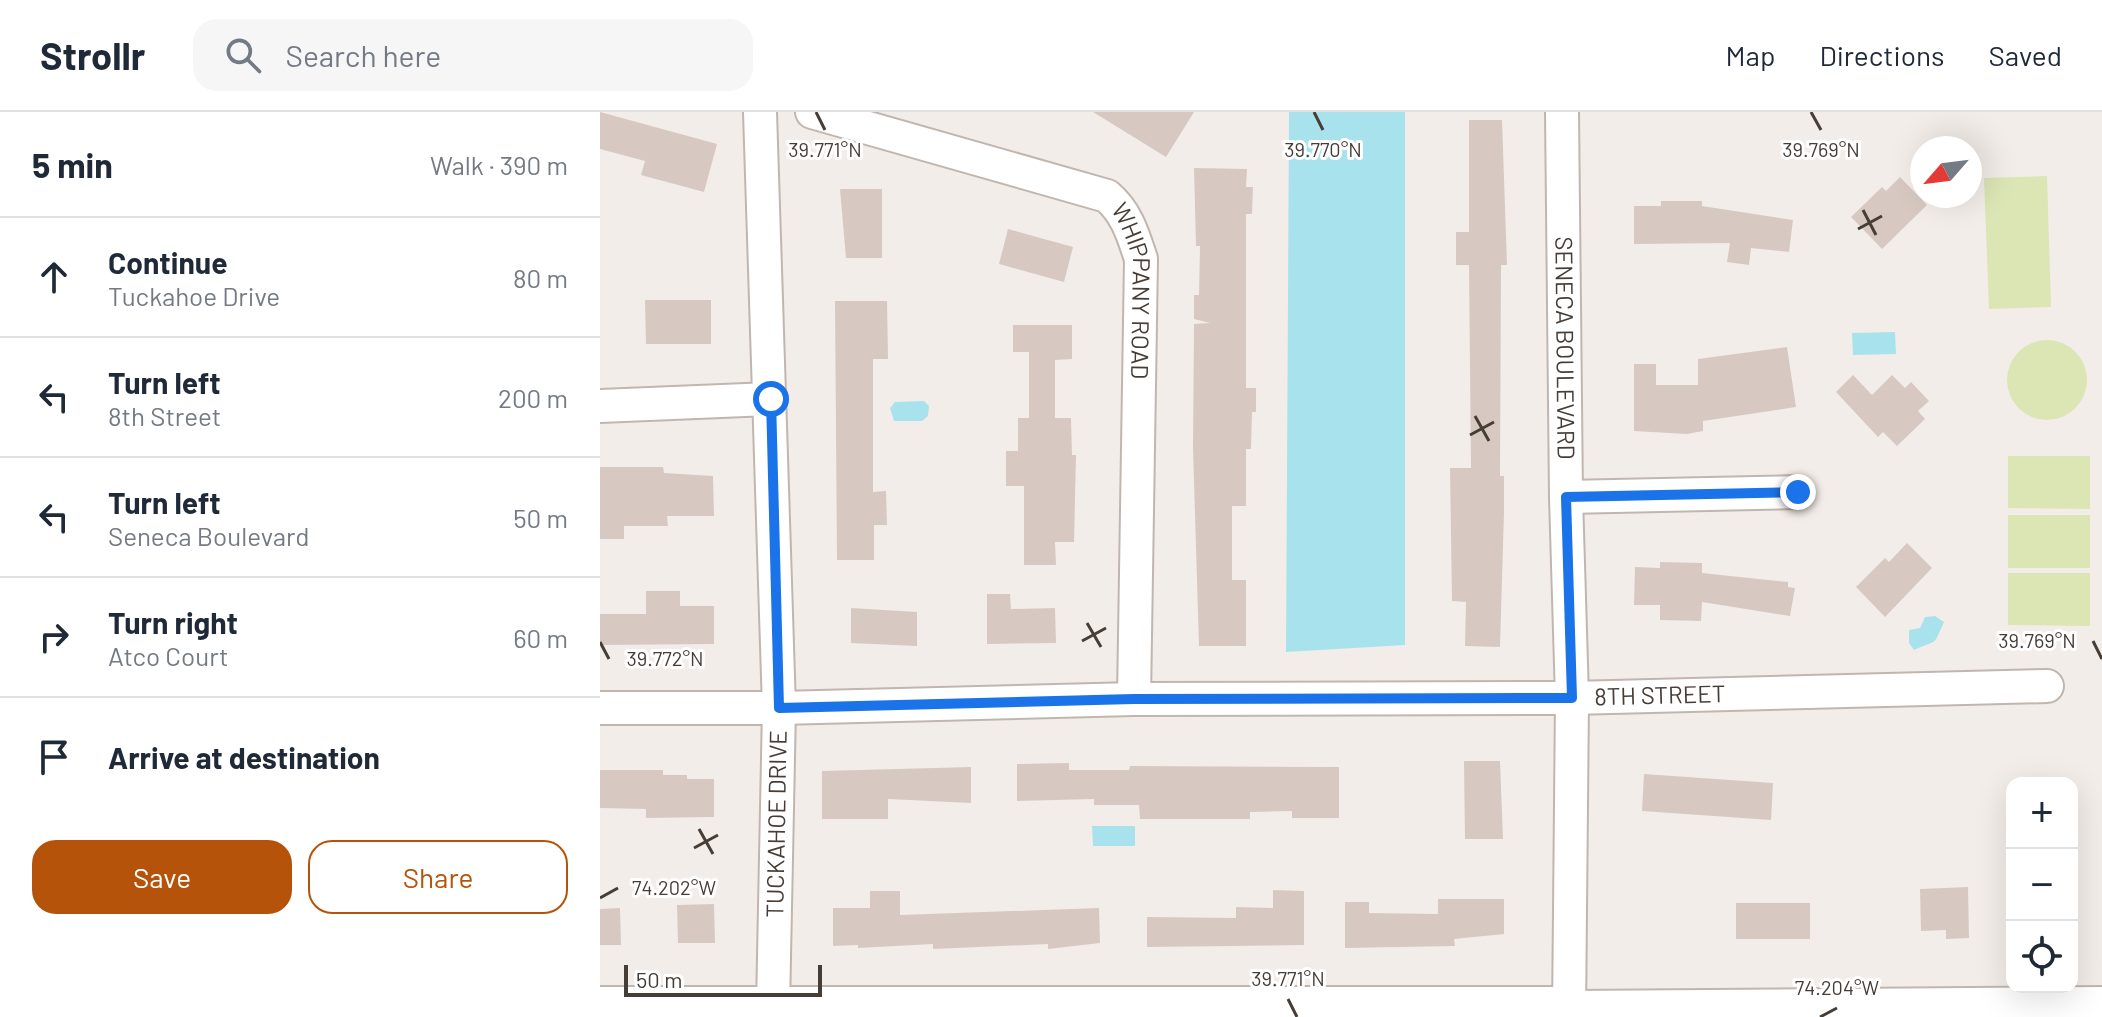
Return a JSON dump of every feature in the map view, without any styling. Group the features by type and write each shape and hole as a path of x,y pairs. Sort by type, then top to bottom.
{"street":[{"name":"TUCKAHOE DRIVE","path":"760,112 779,708 773,1007"},
{"name":"WHIPPANY ROAD","path":"812,112 1107,196 1119,206 1141,259 1134,699"},
{"name":"SENECA BOULEVARD","path":"1562,112 1566,497 1572,698 1569,1012"},
{"path":"600,406 771,399"},
{"path":"1566,497 1798,492"},
{"name":"8TH STREET","path":"600,708 779,708 1134,699 1572,698 2047,686"},
{"path":"600,1007 1027,1012 1569,1012 2102,1003"}],"green space":[{"path":"2047,176 2051,307 1989,309 1984,178"},
{"path":"2047,340 2062,343 2075,352 2084,365 2087,380 2084,395 2075,408 2062,417 2047,420 2032,417 2019,408 2010,395 2007,380 2010,365 2019,352 2032,343"},
{"path":"2008,456 2090,456 2090,509 2008,508"},
{"path":"2008,515 2090,515 2090,568 2008,568"},
{"path":"2008,573 2090,573 2090,626 2008,625"}],"water":[{"path":"1289,112 1405,112 1405,645 1286,652"},
{"path":"1895,332 1896,354 1853,355 1852,333"},
{"path":"924,401 929,406 928,416 922,421 894,421 890,408 895,402"},
{"path":"1935,616 1944,622 1936,639 1914,650 1909,643 1909,630 1920,628 1925,617"},
{"path":"1092,826 1135,826 1135,846 1093,846"}],"building":[{"path":"600,112 717,144 704,192 641,175 645,161 600,149"},
{"path":"1093,112 1194,112 1166,157"},
{"path":"1469,120 1502,120 1507,265 1501,265 1500,476 1504,476 1504,512 1500,647 1465,646 1466,602 1452,601 1450,468 1471,468 1469,265 1456,265 1456,232 1469,232"},
{"path":"1194,168 1247,169 1246,187 1253,187 1252,214 1246,214 1246,388 1256,388 1256,412 1252,412 1251,449 1246,449 1246,506 1232,506 1232,580 1246,580 1246,646 1199,646 1193,448 1194,324 1210,323 1194,319 1194,295 1199,295 1200,246 1196,246"},
{"path":"1900,177 1910,187 1910,208 1924,208 1882,249 1851,217 1882,187 1886,191"},
{"path":"840,189 882,189 882,258 846,258"},
{"path":"1661,201 1702,201 1702,206 1793,220 1789,252 1751,248 1749,265 1727,262 1730,243 1634,244 1634,206 1661,206"},
{"path":"1008,229 1073,247 1064,282 999,264"},
{"path":"645,300 711,300 711,344 646,344"},
{"path":"835,301 887,301 888,359 873,359 873,492 886,491 887,525 874,525 874,560 837,560"},
{"path":"1013,325 1072,325 1072,359 1055,360 1055,418 1071,418 1072,455 1076,455 1074,542 1055,542 1056,565 1024,565 1024,486 1006,486 1006,451 1018,451 1018,418 1029,418 1029,352 1013,352"},
{"path":"1787,347 1796,407 1703,421 1703,431 1687,434 1634,431 1634,364 1656,364 1656,385 1698,385 1698,359"},
{"path":"1853,375 1872,395 1892,375 1905,388 1911,382 1929,401 1918,411 1925,419 1897,446 1883,432 1878,437 1836,392"},
{"path":"600,467 663,467 664,473 713,476 714,516 667,516 668,526 624,526 624,539 600,539"},
{"path":"1907,543 1932,568 1885,617 1856,587 1885,558 1889,562"},
{"path":"1660,562 1702,563 1702,573 1788,582 1788,587 1795,588 1790,616 1702,602 1701,621 1660,620 1660,605 1634,605 1635,567 1660,568"},
{"path":"646,591 680,591 680,606 714,606 714,644 600,645 600,614 646,614"},
{"path":"987,594 1010,594 1011,609 1055,608 1056,643 987,644"},
{"path":"851,608 917,612 917,646 851,643"},
{"path":"1464,761 1500,761 1503,839 1465,839"},
{"path":"1069,763 1069,770 1129,770 1130,766 1339,767 1339,818 1292,818 1292,811 1250,812 1250,819 1140,819 1139,805 1094,805 1094,799 1017,801 1017,764"},
{"path":"971,767 971,803 888,799 888,819 822,819 822,771"},
{"path":"600,770 663,770 663,775 714,779 714,817 646,818 646,809 600,808"},
{"path":"1644,774 1773,783 1771,820 1642,811"},
{"path":"1968,887 1969,938 1946,939 1946,930 1921,931 1920,889"},
{"path":"1273,890 1304,891 1304,945 1147,947 1147,917 1236,918 1236,907 1273,908"},
{"path":"870,891 900,891 900,915 1099,908 1100,943 1048,949 1048,944 933,949 933,944 858,948 858,945 833,946 833,908 870,908"},
{"path":"1438,899 1504,899 1504,934 1454,939 1455,946 1345,948 1345,902 1369,902 1369,913 1438,914"},
{"path":"1736,903 1810,903 1810,939 1736,939"},
{"path":"714,904 715,943 678,943 677,905"},
{"path":"620,908 621,945 600,945 600,909"}],"route":[{"path":"771,399 779,708 1134,699 1572,698 1566,497 1798,492"}]}
